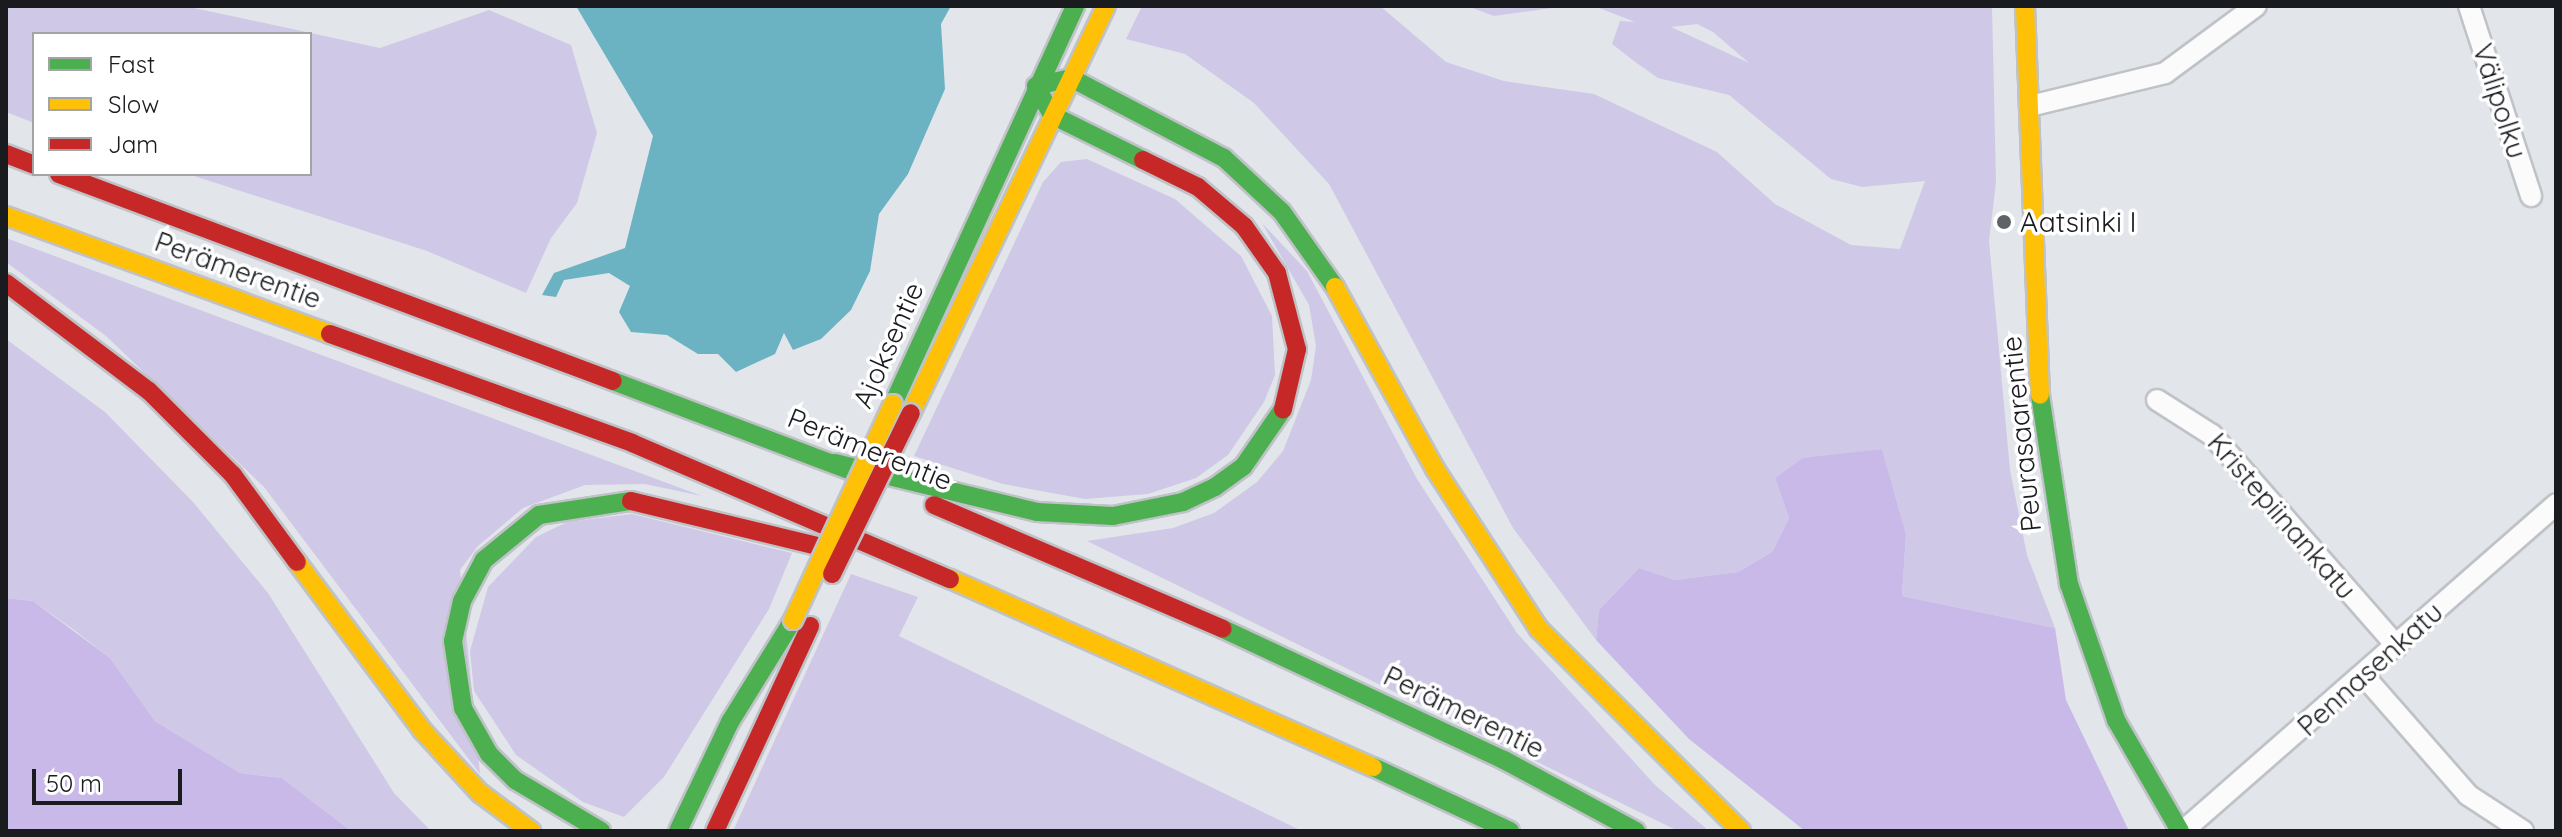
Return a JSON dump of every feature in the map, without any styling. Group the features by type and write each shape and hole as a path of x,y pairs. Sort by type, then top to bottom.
{"main road":[{"name":"Ajoksentie","path":"715,831 893,404 1075,6"},
{"name":"Ajoksentie","path":"678,831 730,722 801,623 911,413 1106,6"},
{"name":"Peurasaarentie","path":"2025,6 2042,428 2069,584 2116,720 2181,831"},
{"path":"835,463 1037,512 1113,516 1183,502 1215,487 1243,467 1281,419 1296,373 1295,322 1277,273 1244,226 1162,165 1052,115 1036,86 1071,78 1224,158 1282,212 1360,322 1449,493 1539,629 1741,831"},
{"path":"6,154 32,164"},
{"name":"Perämerentie","path":"64,176 835,463 1173,606 1504,760 1636,831"},
{"name":"Perämerentie","path":"6,216 632,443 969,588 1510,831"},
{"path":"6,283 149,391 233,475 422,730 480,793 531,831"},
{"path":"601,831 515,780 463,708 454,671 456,621 471,581 508,535 577,503 646,501 969,588"}],"street":[{"path":"2030,106 2165,73 2256,6"},
{"name":"Välipolku","path":"2469,6 2531,196"},
{"name":"Kristepiinankatu","path":"2157,400 2212,435 2397,646"},
{"name":"Pennasenkatu","path":"2181,831 2364,676 2556,504"},
{"path":"2364,676 2468,795 2523,831"}],"shaded area":[{"path":"6,6 185,6 306,32 32,32 32,122 6,112"},
{"path":"1142,6 1380,6 1446,62 1504,81 1594,94 1717,152 1775,204 1851,245 1900,249 1925,181 1862,187 1831,179 1729,95 1658,78 1638,64 1612,44 1620,21 1635,22 1594,6 1992,6 1996,182 1989,241 2010,470 2027,555 2055,628 1902,596 1906,534 1882,449 1803,459 1775,478 1789,518 1772,552 1738,572 1675,580 1639,568 1599,610 1596,640 1513,528 1329,184 1254,103 1185,54 1126,39","holes":["1697,24 1713,32 1749,63 1671,27"]},
{"path":"1467,6 1567,6 1494,16"},
{"path":"489,10 571,45 597,133 577,203 551,238 526,293 427,251 194,176 312,176 312,33 380,48"},
{"path":"1087,159 1175,199 1241,256 1272,316 1275,375 1264,402 1228,455 1196,478 1148,494 1085,499 1003,484 914,456 1043,182 1061,162"},
{"path":"1262,223 1307,271 1417,479 1517,633 1655,785 1709,831 1678,831 1087,541 1173,528 1214,513 1257,482 1283,451 1311,380 1316,346 1309,305"},
{"path":"6,238 702,496 645,484 585,485 523,508 478,546 460,570 480,774 264,487 106,336 6,262"},
{"path":"6,339 105,412 193,502 268,593 394,793 431,831 351,831 282,778 240,773 155,721 110,658 74,630 33,601 6,598"},
{"path":"1882,449 1906,534 1902,596 2055,628 2066,700 2129,831 1805,831 1689,739 1596,640 1599,610 1639,568 1675,580 1738,572 1772,552 1789,518 1775,478 1803,458"},
{"path":"632,514 792,553 769,609 664,777 624,817 583,802 516,755 474,691 470,651 488,587 536,537 567,522"},
{"path":"851,574 918,597 899,636 1302,831 733,831"},
{"path":"6,598 33,601 110,658 155,721 240,773 282,778 351,831 6,831"}],"water":[{"path":"576,6 951,6 941,24 945,89 908,174 879,214 870,271 851,310 821,339 793,350 784,333 775,354 736,372 718,354 698,354 667,335 631,332 619,312 630,286 609,273 564,280 556,297 542,295 554,273 625,248 653,136"}],"traffic: fast":[{"path":"893,404 1075,6"},
{"path":"1143,160 1052,115 1036,86 1071,78 1224,158 1282,212 1335,287"},
{"path":"613,381 857,473"},
{"path":"2040,395 2069,584 2116,720 2180,831"},
{"path":"835,463 1037,512 1113,516 1183,502 1215,487 1243,467 1283,409"},
{"path":"601,831 515,780 489,754 463,708 453,641 462,601 484,560 539,515 631,501"},
{"path":"678,831 730,722 793,620"},
{"path":"1223,629 1504,760 1636,831"},
{"path":"1373,767 1510,831"}],"traffic: slow":[{"path":"911,413 1106,6"},
{"path":"2025,6 2040,395"},
{"path":"6,216 330,334"},
{"path":"1335,287 1435,469 1539,629 1741,831"},
{"path":"793,620 893,404"},
{"path":"297,562 422,730 480,793 531,831"},
{"path":"950,579 1373,767"}],"traffic: jam":[{"path":"6,154 32,164"},
{"path":"1143,160 1198,187 1244,226 1277,273 1297,349 1283,409"},
{"path":"64,176 613,381"},
{"path":"6,283 149,391 233,475 297,562"},
{"path":"330,334 632,443 950,579"},
{"path":"832,574 911,413"},
{"path":"631,501 837,551"},
{"path":"934,505 1223,629"},
{"path":"715,831 810,626"}],"place":[{"name":"Aatsinki I","path":"2004,222"}]}
